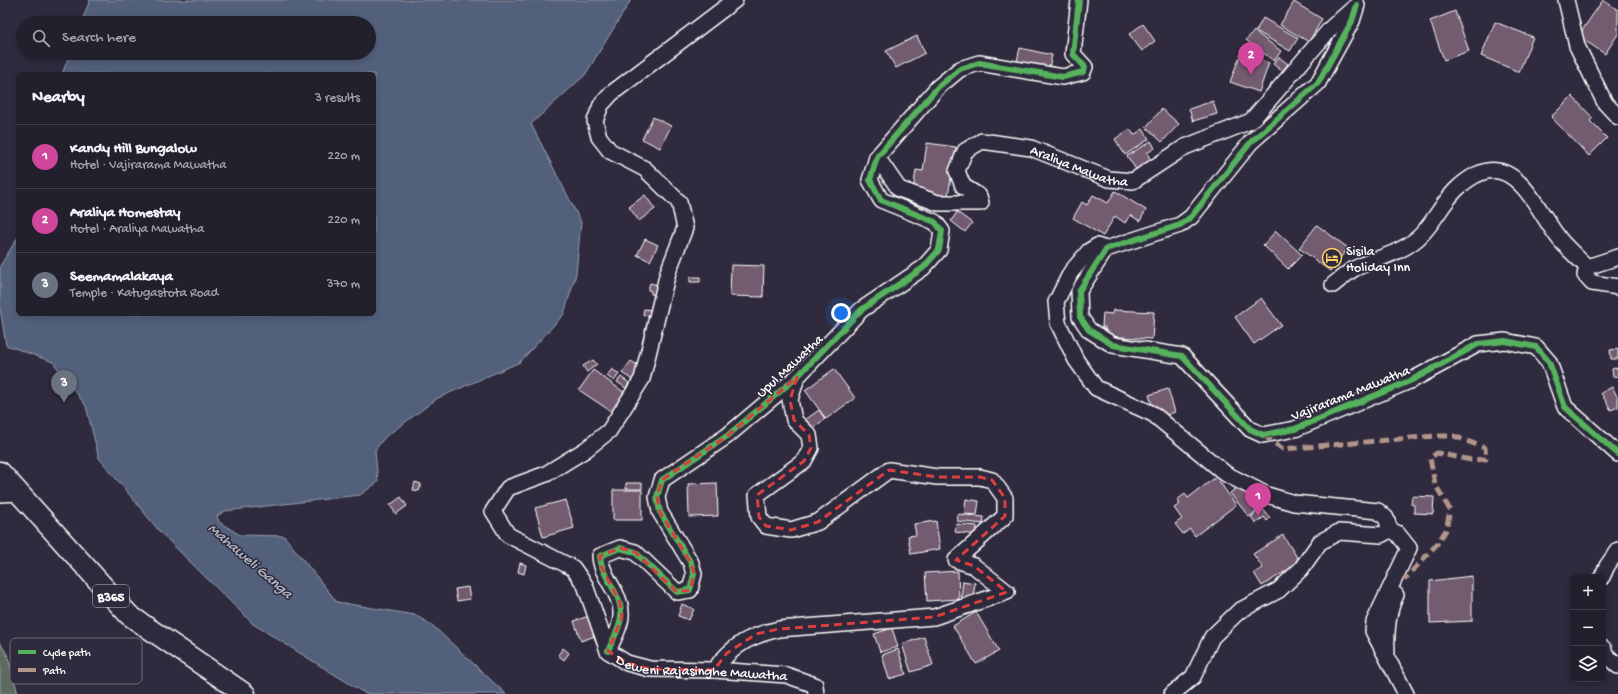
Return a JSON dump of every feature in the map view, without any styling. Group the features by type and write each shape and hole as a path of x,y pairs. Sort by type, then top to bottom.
{"main road":[{"name":"B365","path":"0,472 9,493 129,616 245,694"}],"street":[{"name":"Deweni Rajasinghe Mawatha","path":"735,0 612,93 601,105 595,121 599,137 610,151 644,169 680,202 685,228 668,272 642,379 609,431 585,450 546,474 508,488 493,511 508,535 573,568 585,585 608,651 626,663 650,669 714,670 786,675 815,685 816,694"},
{"name":"Upul Mawatha","path":"608,651 622,617 620,603 601,566 600,556 620,548 635,552 677,592 690,590 694,574 691,563 660,512 657,497 662,480 727,436 797,377 861,310 923,268 939,250 942,231 935,222 882,200 870,180 878,157 938,86 960,69 979,63 1063,77 1083,72 1085,67 1073,54 1079,0"},
{"path":"1566,0 1577,46 1605,103 1618,117"},
{"name":"Araliya Mawatha","path":"878,157 899,189 938,204 981,203 979,196 963,186 957,171 965,151 982,141 1030,148 1110,179 1133,181 1185,147 1251,121 1331,28 1360,3"},
{"path":"1360,3 1318,84 1251,142 1191,217 1180,225 1106,249 1097,246 1089,251 1071,272 1056,302 1058,323 1076,360 1096,388 1153,414 1226,474 1267,495 1294,504 1378,511 1386,518 1390,530 1397,533 1409,548 1374,622 1373,632 1406,694"},
{"path":"1333,285 1353,270 1399,252 1419,238 1458,187 1474,174 1492,169 1512,177 1530,193 1561,241 1587,267"},
{"name":"Vajirarama Mawatha","path":"1106,249 1079,291 1080,317 1089,330 1113,345 1182,356 1250,429 1263,434 1295,429 1405,383 1478,344 1505,341 1536,347 1549,362 1565,407 1618,454"},
{"path":"1587,267 1618,257"},
{"path":"1587,267 1585,275 1592,283 1618,287"},
{"path":"714,670 727,653 756,634 779,629 934,617 1007,592 974,566 956,560 1005,516 1005,498 992,480 980,477 937,477 889,470 818,522 791,530 766,526 759,518 757,495 804,461 811,448 809,435 794,420 790,400 797,377"},
{"path":"1172,694 1193,677 1212,637 1239,611 1279,590 1301,570 1320,542 1339,532 1381,535 1390,530"},
{"path":"1603,574 1618,550"},
{"path":"1387,656 1386,630 1391,605 1404,580"},
{"path":"1606,655 1618,666"}],"highlighted area":[{"path":"797,377 790,400 794,420 809,435 811,448 804,461 757,495 759,517 766,526 791,530 818,522 889,470 937,477 980,477 992,480 1005,498 1005,516 956,560 974,566 1007,592 934,617 779,629 756,634 727,653 714,670 650,669 627,663 608,651 622,617 620,603 601,566 600,556 620,548 635,552 677,592 690,590 694,574 691,563 660,512 657,497 662,480 727,436"}],"green space":[{"path":"0,643 7,654 10,665 10,684 15,684 18,694 0,694"}],"water":[{"name":"Mahaweli Ganga","path":"90,0 631,0 585,75 531,124 581,222 576,274 564,314 520,362 438,398 385,437 375,450 378,482 360,495 225,511 217,516 219,522 240,535 284,536 337,602 415,615 432,625 506,694 366,694 253,624 160,532 99,458 86,406 53,362 6,345 0,308 0,266 16,240 16,316 376,316 376,72 63,72 67,60 376,60 376,16 84,16"}],"building":[{"path":"1603,0 1618,10 1618,34 1605,54 1578,36"},
{"path":"1294,2 1322,19 1309,42 1280,25"},
{"path":"1455,11 1469,51 1444,60 1430,21"},
{"path":"1263,18 1298,38 1290,51 1256,31"},
{"path":"1495,22 1533,37 1519,72 1481,56"},
{"path":"1143,24 1155,41 1142,51 1129,34"},
{"path":"1254,31 1281,51 1274,61 1246,40"},
{"path":"917,36 925,53 896,68 886,51"},
{"path":"1020,48 1052,55 1049,68 1017,61"},
{"path":"1241,53 1269,63 1259,92 1230,82"},
{"path":"1279,57 1288,64 1282,71 1273,64"},
{"path":"1572,96 1593,118 1590,121 1607,138 1589,156 1551,117"},
{"path":"1213,101 1217,114 1193,121 1189,109"},
{"path":"1162,109 1179,124 1162,142 1146,127"},
{"path":"653,117 671,126 660,148 642,139"},
{"path":"1130,129 1134,135 1143,129 1149,139 1125,155 1115,139"},
{"path":"1151,141 1155,148 1147,153 1152,162 1137,171 1127,156"},
{"path":"927,143 956,147 948,196 913,191 916,170 923,171"},
{"path":"1115,191 1146,210 1140,221 1130,215 1125,223 1115,216 1103,236 1073,218 1082,202 1087,205 1093,195 1108,203"},
{"path":"645,195 655,209 639,221 629,207"},
{"path":"957,212 972,223 965,232 951,221"},
{"path":"1317,225 1348,248 1330,271 1299,248"},
{"path":"1276,231 1302,255 1288,269 1263,245"},
{"path":"645,239 658,245 650,261 637,255"},
{"path":"731,265 764,266 763,297 730,296"},
{"path":"690,277 700,277 700,282 690,282"},
{"path":"650,283 661,286 659,296 651,294 651,291 648,290"},
{"path":"1261,298 1281,325 1254,344 1235,317"},
{"path":"644,309 652,310 651,316 643,315"},
{"path":"1113,310 1154,312 1152,339 1105,336 1105,327 1102,327 1103,313 1112,314"},
{"path":"1618,349 1618,359 1611,359 1610,350"},
{"path":"593,360 597,364 587,372 583,366"},
{"path":"631,361 643,369 634,381 622,373"},
{"path":"612,369 619,374 614,381 607,376"},
{"path":"834,369 855,398 826,419 805,390"},
{"path":"1612,369 1618,369 1618,376 1613,377"},
{"path":"593,370 625,393 612,412 579,390"},
{"path":"621,377 629,383 626,388 617,382"},
{"path":"1612,387 1618,398 1618,407 1611,410 1601,393"},
{"path":"1168,389 1175,412 1161,417 1157,406 1153,407 1149,395"},
{"path":"819,410 825,419 812,429 805,420"},
{"path":"1216,477 1236,505 1195,536 1190,529 1183,534 1175,524 1182,519 1174,508 1180,504 1177,500 1185,494 1188,498"},
{"path":"415,482 421,484 419,491 413,490"},
{"path":"626,483 642,483 642,489 626,489"},
{"path":"717,483 718,516 689,517 688,484"},
{"path":"1241,485 1259,509 1249,517 1230,493"},
{"path":"613,490 642,490 642,520 613,520"},
{"path":"1412,496 1434,497 1433,514 1414,513 1414,505 1411,504"},
{"path":"401,497 407,506 396,514 390,505"},
{"path":"966,499 979,501 977,515 964,514"},
{"path":"566,500 574,528 543,537 535,508"},
{"path":"1262,508 1270,518 1267,521 1264,517 1256,523 1251,517"},
{"path":"958,514 984,517 983,524 957,521"},
{"path":"936,521 940,549 911,554 908,536 916,535 914,524"},
{"path":"956,524 977,526 976,535 955,532"},
{"path":"1283,535 1300,562 1262,586 1254,573 1263,568 1253,554"},
{"path":"520,563 526,565 524,574 518,572"},
{"path":"958,571 959,599 927,601 925,573"},
{"path":"1472,576 1472,621 1430,623 1430,581"},
{"path":"963,581 975,583 973,598 961,597"},
{"path":"468,587 470,599 457,601 455,589"},
{"path":"682,604 694,609 689,620 678,616"},
{"path":"976,612 999,651 976,664 953,626"},
{"path":"589,616 595,636 581,641 574,621"},
{"path":"892,628 898,647 880,652 874,634"},
{"path":"924,637 933,665 911,672 902,644"},
{"path":"563,648 569,653 564,660 558,655"},
{"path":"898,649 906,674 889,679 882,655"}],"marked path":[{"path":"1263,435 1283,449 1435,436 1454,436 1485,448 1486,459 1471,460 1437,453 1430,458 1435,484 1450,510 1446,530 1437,544 1404,580"}],"cycle path":[{"path":"608,651 620,625 621,608 619,600 604,572 600,556 620,548 635,552 677,592 690,590 694,574 691,563 660,512 657,497 662,480 727,436 797,377 861,310 923,268 939,250 942,231 935,222 881,200 870,180 877,157 938,87 960,69 979,63 1063,77 1083,72 1085,67 1073,54 1079,0"},
{"path":"1357,5 1352,21 1318,83 1251,142 1191,217 1180,225 1106,249 1079,291 1080,317 1089,330 1113,345 1182,356 1250,429 1263,435 1295,429 1412,380 1478,344 1505,341 1536,347 1549,362 1565,407 1618,454"}],"place":[{"name":"Araliya Homestay","path":"1251,75"},
{"name":"Sisila Holiday Inn","path":"1332,258"},
{"name":"Seemamalakaya","path":"64,403"},
{"name":"Kandy Hill Bungalow","path":"1258,516"}]}
